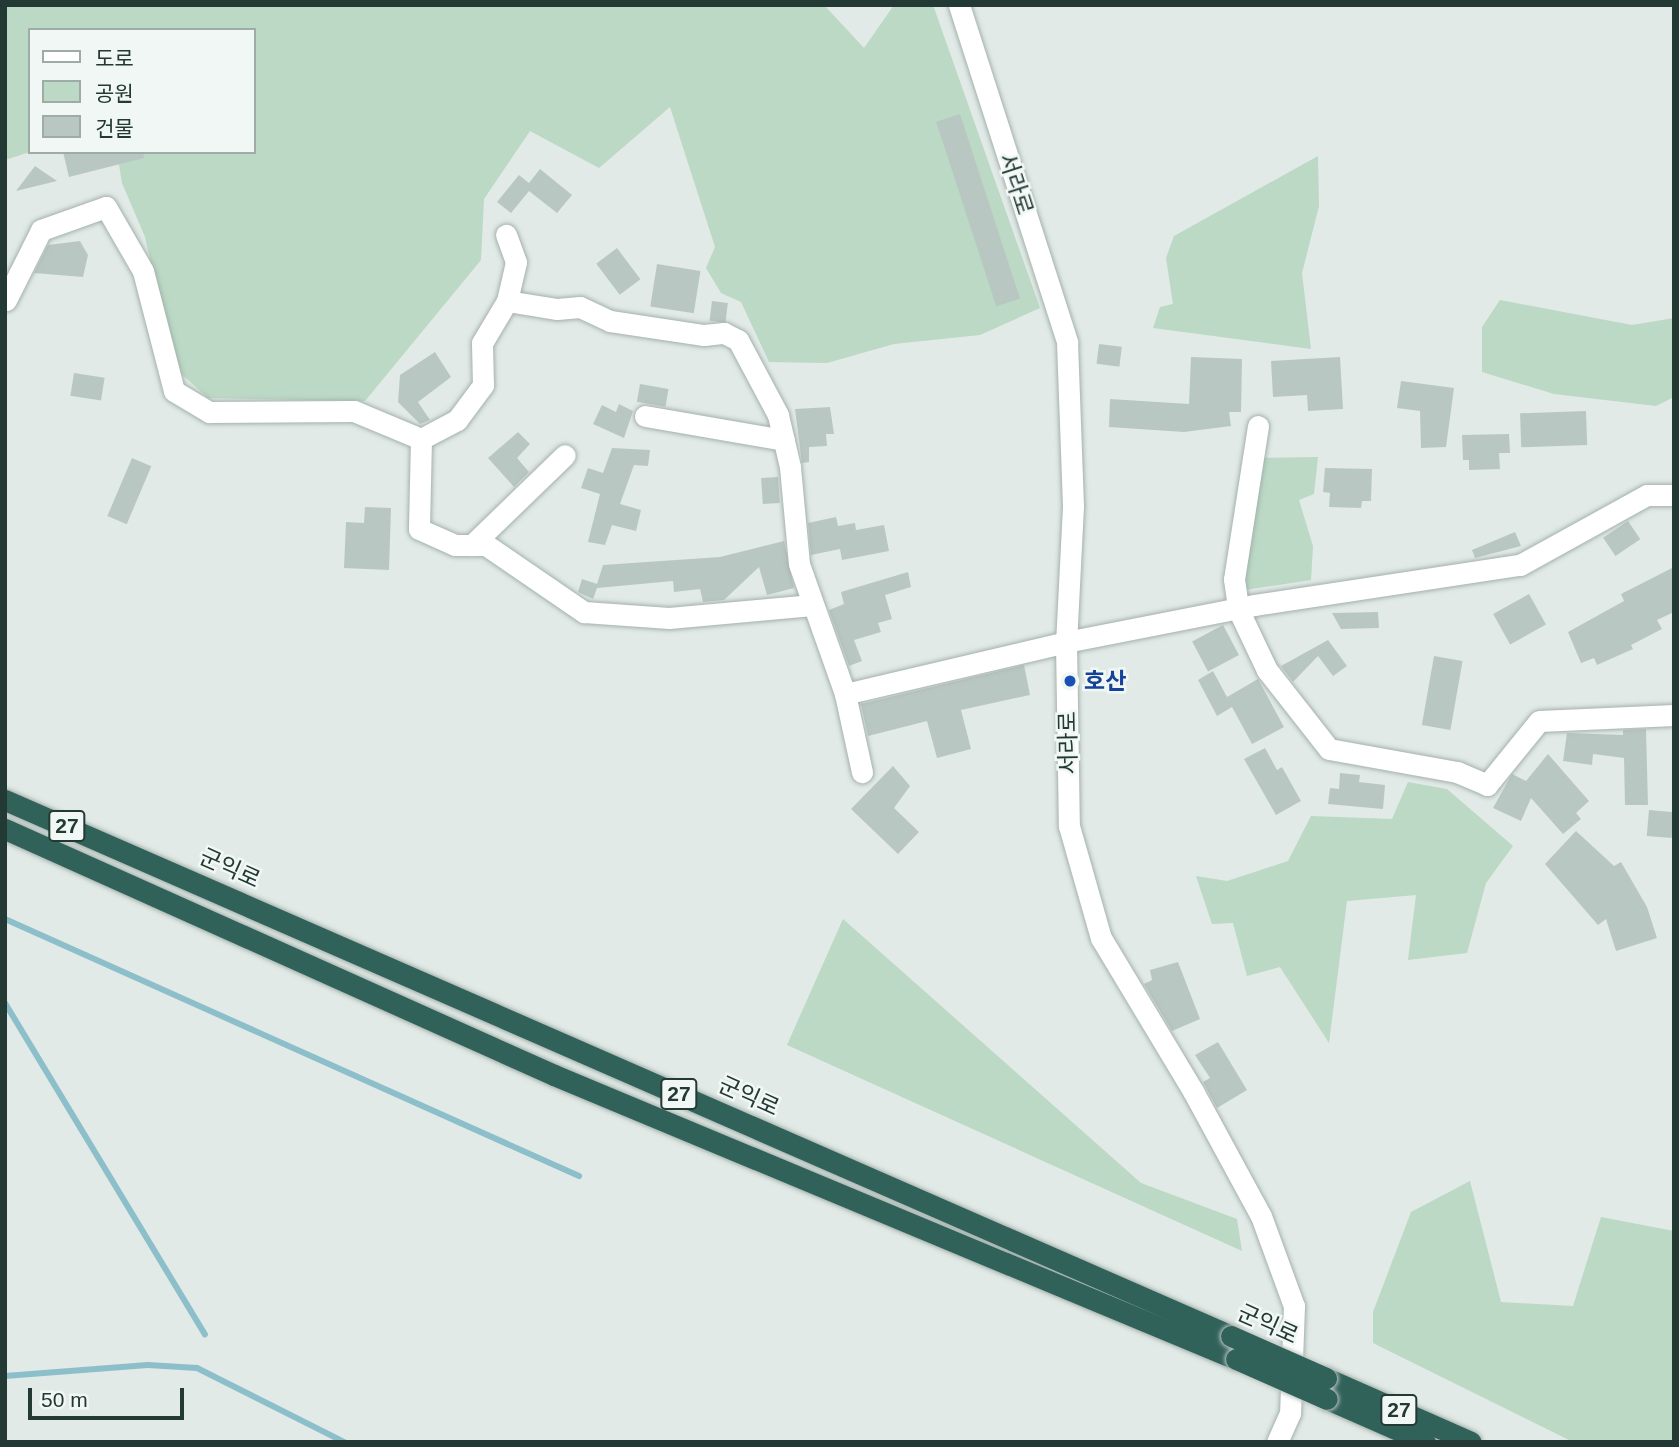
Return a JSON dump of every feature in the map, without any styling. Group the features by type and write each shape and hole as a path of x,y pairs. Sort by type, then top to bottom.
{"highway":[{"name":"군익로","path":"5,800 1231,1336 1425,1442"},
{"name":"군익로","path":"5,829 554,1075 1236,1359 1327,1388 1471,1442"}],"street":[{"name":"서라로","path":"960,5 1067,342 1073,506 1066,642 1069,826 1101,938 1194,1091 1261,1216 1293,1306 1290,1413 1277,1442"},
{"path":"6,300 41,230 106,207 143,271 174,391 209,412 354,411 421,439"},
{"path":"421,439 457,420 483,385 482,343 507,301 516,262 506,235"},
{"path":"507,301 557,309 580,307 610,321 704,335 724,334 738,340 778,415 784,440 799,564 845,694 862,772"},
{"path":"645,416 784,440"},
{"path":"1258,426 1234,579 1238,609 1267,670 1329,748 1457,772 1488,785 1539,721 1674,715"},
{"path":"421,439 418,530 455,545 486,545 584,612 669,618 812,605"},
{"path":"472,545 565,454"},
{"path":"845,694 1066,642 1238,609 1520,565 1647,495 1674,495"}],"green space":[{"path":"5,5 824,5 864,48 894,5 933,5 1040,308 980,335 894,344 827,363 769,362 741,302 721,293 706,268 715,247 670,107 599,168 530,131 484,199 481,260 365,401 208,398 175,368 145,237 122,183 117,154 256,154 256,28 28,28 28,153 5,160"},
{"path":"1318,156 1319,206 1302,273 1311,349 1153,328 1160,307 1173,304 1166,258 1174,236"},
{"path":"1500,300 1632,325 1674,318 1674,397 1656,406 1554,394 1482,372 1482,327"},
{"path":"1318,457 1314,494 1299,500 1313,546 1311,580 1231,592 1255,458"},
{"path":"1408,782 1447,789 1513,846 1486,883 1467,953 1408,960 1416,895 1347,901 1329,1043 1280,967 1247,976 1233,923 1212,924 1196,876 1227,881 1288,861 1311,816 1392,819"},
{"path":"843,919 1141,1183 1237,1219 1242,1251 787,1045"},
{"path":"1470,1181 1501,1302 1573,1306 1601,1217 1674,1231 1674,1442 1573,1442 1373,1343 1373,1312 1411,1212"}],"building":[{"path":"960,114 1020,299 996,306 936,122"},
{"path":"63,154 143,154 144,158 69,177"},
{"path":"35,166 57,181 16,191"},
{"path":"540,169 572,195 557,213 529,191 511,213 497,202 519,175 529,183"},
{"path":"80,241 88,255 83,277 34,273 48,245"},
{"path":"617,248 640,279 620,295 596,264"},
{"path":"657,264 700,271 694,313 650,306"},
{"path":"712,301 728,303 725,323 710,321"},
{"path":"1099,344 1122,347 1119,367 1097,364"},
{"path":"435,352 451,377 418,402 430,420 420,424 398,402 400,375"},
{"path":"1191,357 1242,359 1241,412 1229,412 1231,426 1184,432 1109,427 1110,399 1189,404"},
{"path":"1340,357 1343,409 1308,411 1307,395 1273,397 1271,361"},
{"path":"74,373 105,378 101,401 70,396"},
{"path":"1401,381 1454,388 1446,447 1421,448 1420,411 1397,408"},
{"path":"640,384 669,389 665,407 637,402"},
{"path":"619,404 633,411 624,438 593,424 602,405 616,412"},
{"path":"830,407 834,434 826,434 827,446 809,447 809,462 802,463 795,409"},
{"path":"1586,411 1587,445 1521,447 1520,413"},
{"path":"518,432 530,444 517,458 529,472 514,487 488,458"},
{"path":"1509,434 1510,453 1499,453 1500,469 1469,470 1469,460 1463,460 1462,435"},
{"path":"612,448 650,450 648,466 634,465 620,504 641,510 636,531 612,525 605,545 588,542 600,494 581,488 588,468 603,473"},
{"path":"132,458 151,466 127,524 107,516"},
{"path":"1325,468 1372,469 1371,501 1362,501 1361,508 1329,507 1330,493 1323,492"},
{"path":"778,477 780,503 763,504 761,478"},
{"path":"365,507 391,508 389,570 344,568 346,522 364,523"},
{"path":"836,517 838,526 855,523 856,530 884,525 889,551 842,560 840,549 811,555 808,523"},
{"path":"1628,521 1640,539 1615,556 1603,538"},
{"path":"1515,532 1521,546 1475,558 1472,550"},
{"path":"784,541 794,588 767,595 759,567 724,600 703,602 700,589 674,592 673,581 597,588 593,599 578,592 582,579 597,584 603,565 720,557"},
{"path":"1674,567 1674,612 1657,620 1662,629 1631,645 1633,649 1597,665 1594,658 1581,663 1568,632 1624,601 1621,594"},
{"path":"908,572 911,587 885,595 892,619 878,623 881,632 854,640 862,661 849,666 829,610 844,604 841,592"},
{"path":"1529,594 1546,625 1510,644 1493,614"},
{"path":"1378,612 1379,628 1341,629 1332,613"},
{"path":"1223,625 1239,655 1208,671 1192,641"},
{"path":"1328,640 1347,666 1333,676 1318,656 1293,682 1281,666"},
{"path":"1434,656 1463,661 1450,730 1422,725"},
{"path":"1024,665 1030,695 961,710 971,749 937,758 927,721 868,736 861,704"},
{"path":"1213,671 1227,697 1258,679 1284,727 1252,744 1232,707 1217,716 1198,680"},
{"path":"1646,729 1648,805 1625,805 1624,758 1593,754 1592,765 1563,761 1567,733 1623,735 1623,730"},
{"path":"1265,748 1277,770 1282,767 1301,801 1276,815 1244,759"},
{"path":"1548,754 1589,801 1576,813 1581,819 1563,834 1531,798 1521,821 1493,808 1512,774 1526,781"},
{"path":"893,766 910,786 894,808 919,832 898,854 851,809"},
{"path":"1340,773 1360,775 1359,782 1385,785 1383,809 1328,804 1330,788 1339,789"},
{"path":"1649,810 1674,812 1672,838 1647,836"},
{"path":"1576,831 1614,866 1621,862 1647,907 1657,938 1616,951 1606,919 1598,925 1545,864"},
{"path":"1178,962 1200,1019 1172,1031 1144,984 1152,980 1150,970"},
{"path":"1218,1042 1247,1090 1217,1108 1203,1082 1210,1078 1195,1055"}],"waterway":[{"path":"5,919 579,1176"},
{"path":"5,1003 205,1334"},
{"path":"5,1376 148,1365 197,1368 344,1442"}],"place":[{"name":"호산","path":"1070,681"}]}
